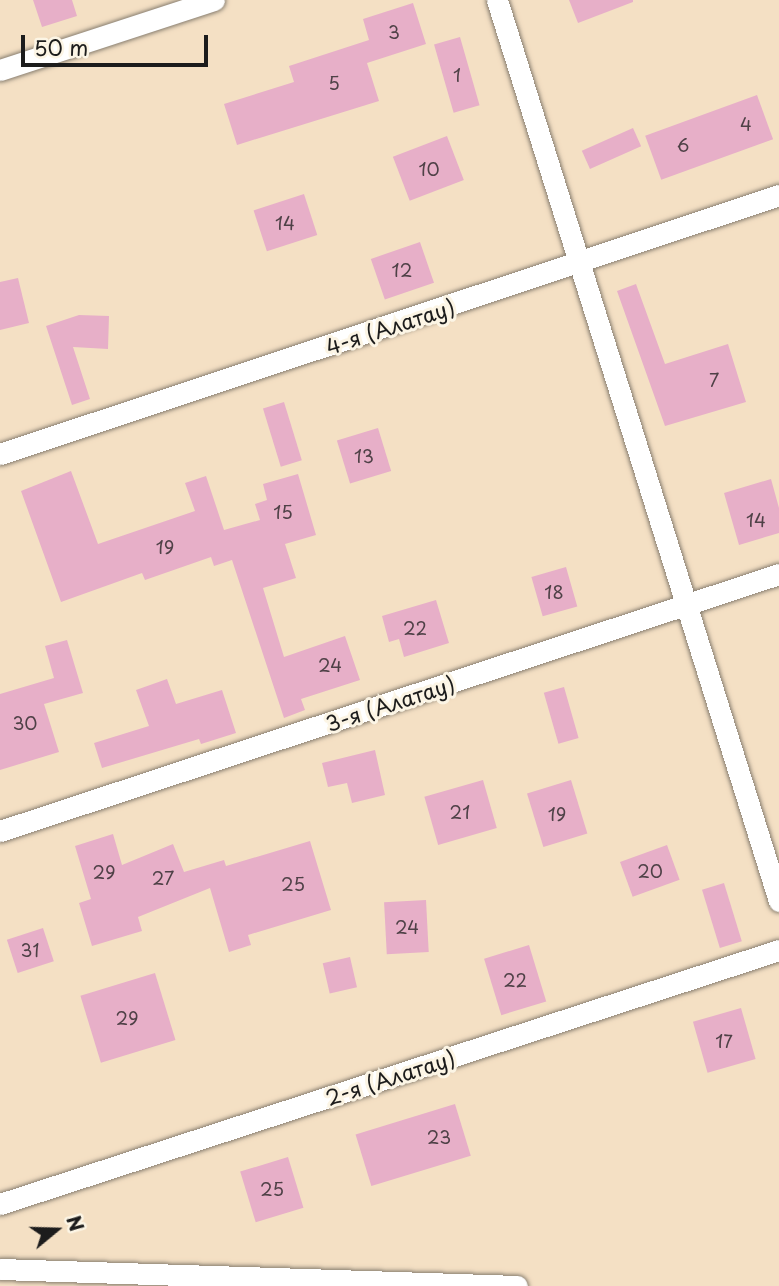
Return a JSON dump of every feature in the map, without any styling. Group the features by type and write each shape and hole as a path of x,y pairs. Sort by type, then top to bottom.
{"street":[{"path":"0,70 214,0"},
{"path":"498,0 779,901"},
{"name":"4-я (Алатау)","path":"0,454 579,264 779,195"},
{"name":"3-я (Алатау)","path":"0,831 779,574"},
{"name":"2-я (Алатау)","path":"0,1205 779,950"},
{"path":"0,1269 221,1281 517,1286"}],"building":[{"path":"33,0 72,0 77,16 42,27"},
{"path":"569,0 633,0 633,2 578,23"},
{"path":"413,3 426,44 367,63 379,101 237,145 224,104 294,82 289,66 369,40 363,19"},
{"path":"460,37 480,105 454,113 434,44"},
{"path":"757,95 773,139 661,180 645,136"},
{"path":"633,128 641,146 590,169 582,151"},
{"path":"447,136 464,180 410,201 393,157"},
{"path":"304,194 317,235 267,251 254,210"},
{"path":"420,242 434,283 385,300 371,259"},
{"path":"18,278 29,323 0,330 0,282"},
{"path":"636,284 665,364 728,344 746,402 665,426 617,291"},
{"path":"79,315 109,316 108,349 73,347 90,399 72,405 46,326"},
{"path":"284,402 302,460 281,467 263,408"},
{"path":"378,428 391,471 350,484 337,441"},
{"path":"71,471 98,544 195,511 185,483 206,476 224,530 260,520 255,504 267,500 263,484 298,474 316,535 285,544 296,578 263,588 284,657 345,636 360,680 301,699 305,710 284,718 232,560 214,566 211,557 145,580 142,573 61,602 21,491"},
{"path":"771,479 779,508 779,533 739,545 724,493"},
{"path":"566,567 577,606 543,616 531,577"},
{"path":"436,600 449,643 404,657 399,639 389,642 382,616"},
{"path":"67,640 83,693 44,704 59,752 0,770 0,694 54,678 45,646"},
{"path":"167,679 176,704 222,690 236,733 201,744 199,739 102,768 94,743 149,726 136,690"},
{"path":"564,687 579,738 558,744 544,693"},
{"path":"375,750 385,795 352,803 347,783 328,787 322,763"},
{"path":"483,780 497,828 438,845 424,797"},
{"path":"571,780 587,834 543,847 527,793"},
{"path":"113,834 122,865 173,844 184,872 224,860 226,866 310,841 331,910 248,935 251,945 229,952 210,888 138,917 142,931 92,946 79,903 91,899 75,846"},
{"path":"667,845 680,880 633,897 620,862"},
{"path":"724,883 742,941 720,948 702,890"},
{"path":"426,900 429,952 387,954 384,902"},
{"path":"43,928 54,961 18,973 7,940"},
{"path":"529,945 546,1001 501,1015 484,959"},
{"path":"350,957 357,987 330,994 323,963"},
{"path":"155,973 175,1040 101,1063 80,996"},
{"path":"741,1008 756,1059 708,1073 693,1022"},
{"path":"455,1104 471,1156 371,1186 356,1134"},
{"path":"288,1157 303,1208 256,1222 240,1172"}]}
